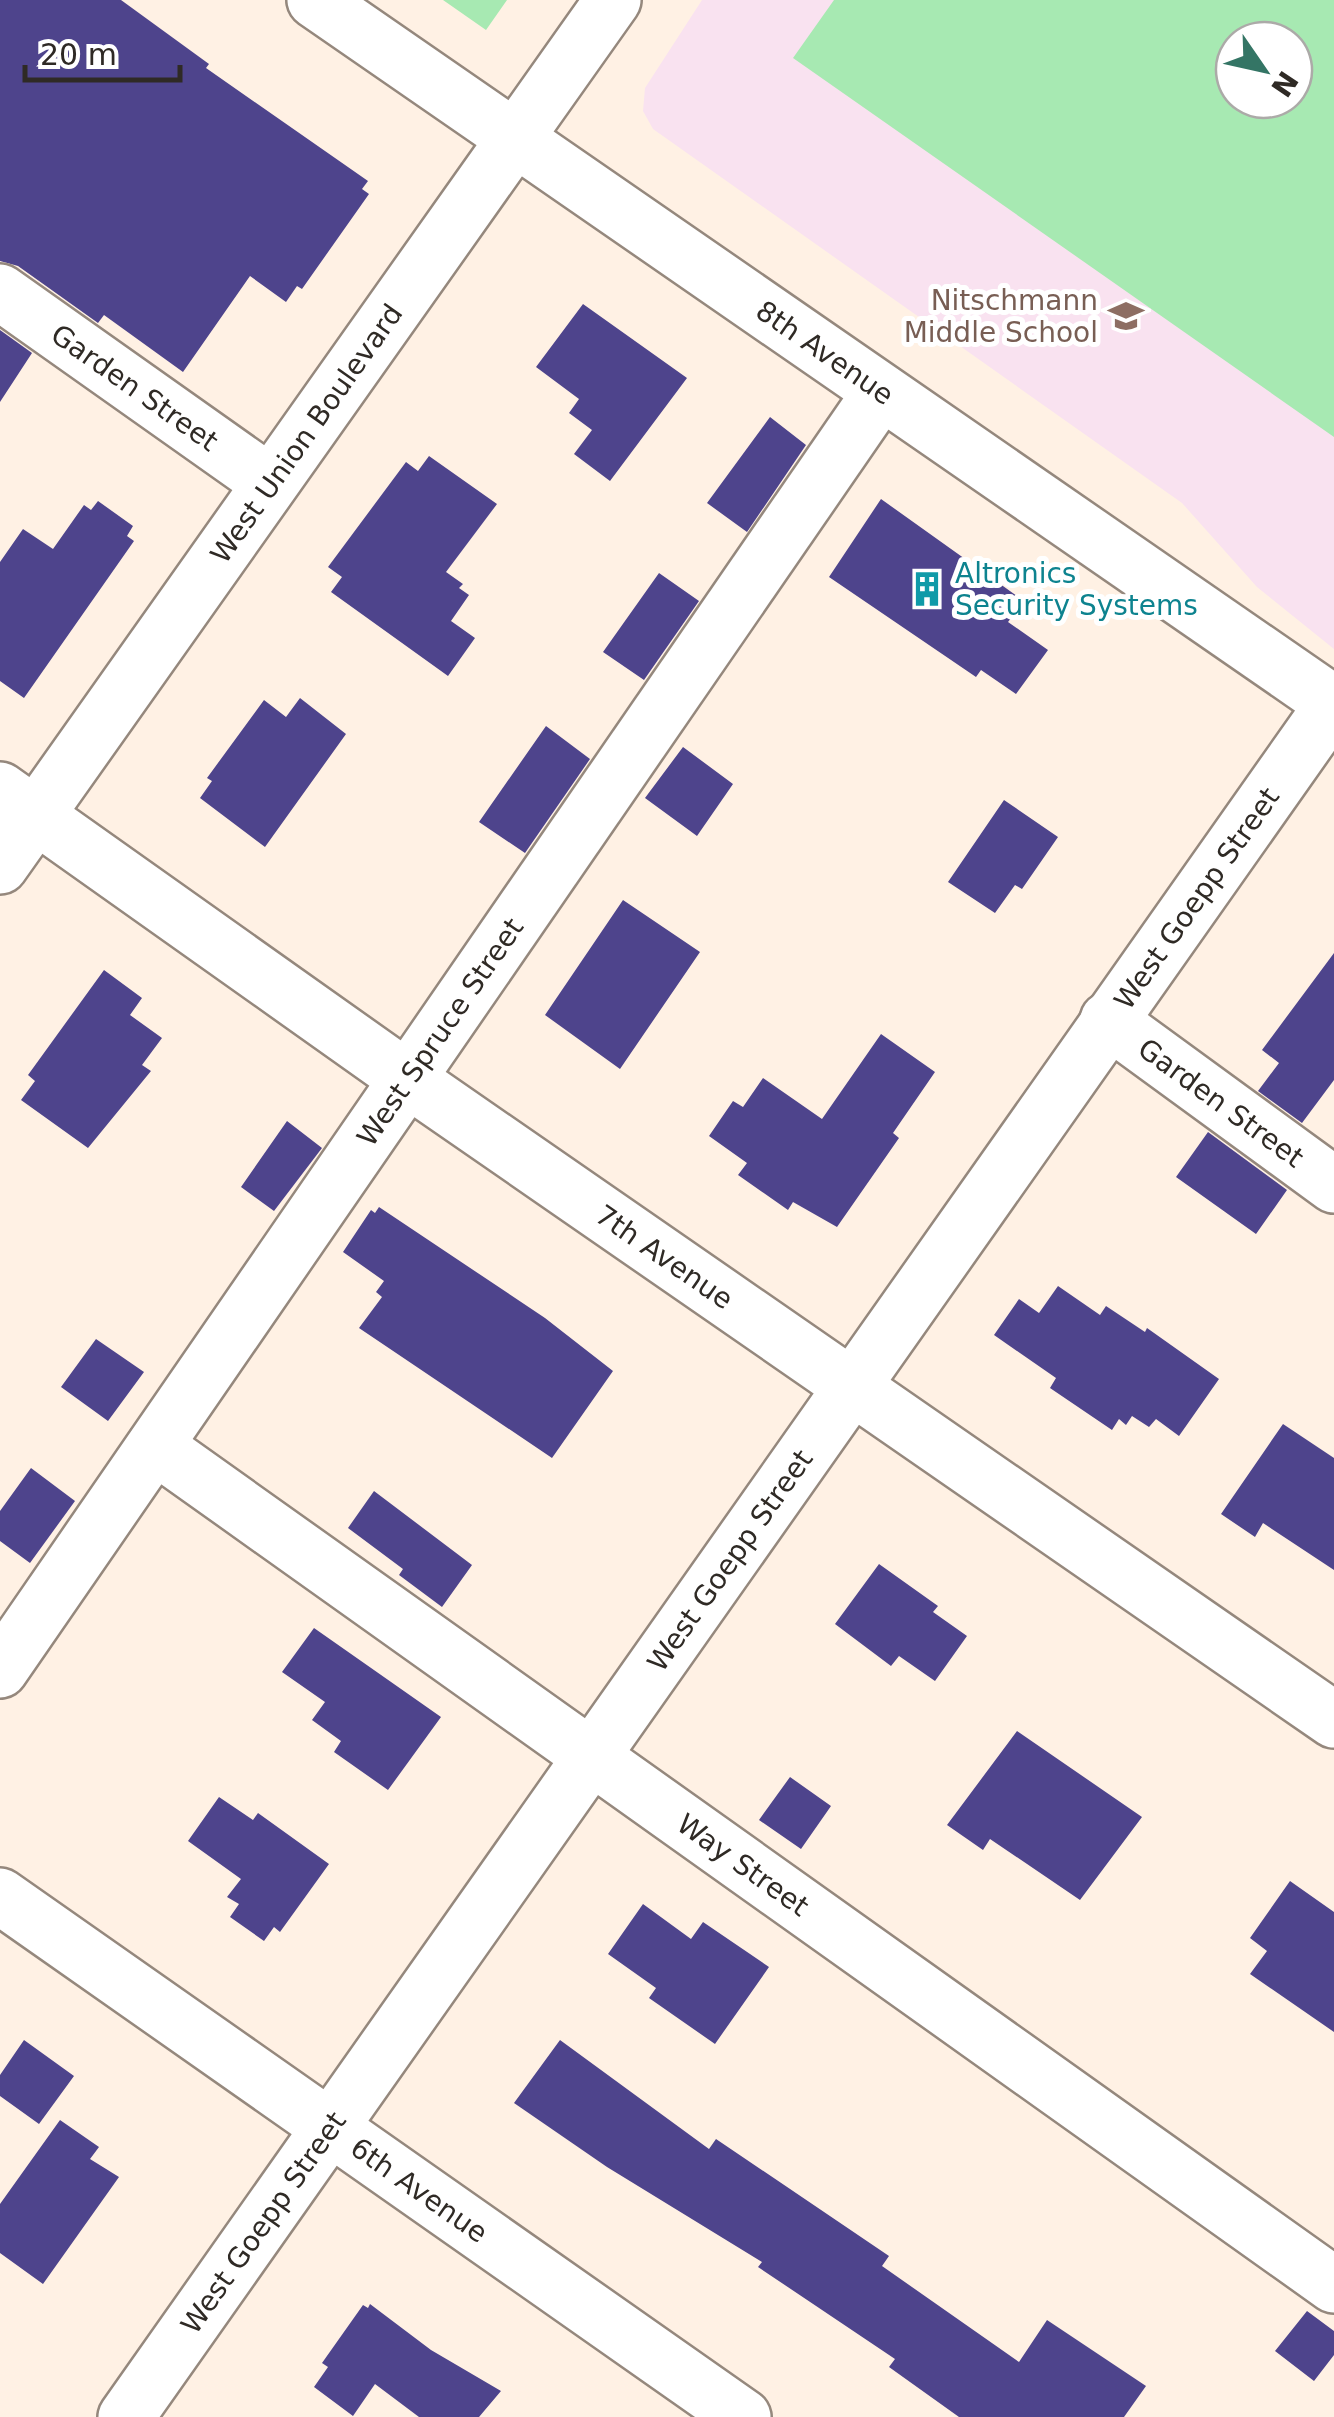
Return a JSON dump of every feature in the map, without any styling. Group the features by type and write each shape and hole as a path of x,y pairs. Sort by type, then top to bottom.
{"street":[{"name":"8th Avenue","path":"315,0 1334,704"},
{"name":"West Union Boulevard","path":"0,866 18,802 270,483 613,0"},
{"name":"Garden Street","path":"0,292 270,483"},
{"name":"West Spruce Street","path":"0,1670 881,392"},
{"name":"West Goepp Street","path":"126,2417 1334,704"},
{"name":"7th Avenue","path":"18,802 408,1080 1334,1720"},
{"name":"Garden Street","path":"1108,1020 1334,1185"},
{"name":"Way Street","path":"156,1446 1334,2285"},
{"name":"6th Avenue","path":"0,1896 743,2417"}],"shaded area":[{"name":"Nitschmann Middle School","path":"702,0 1334,0 1334,649 1257,587 1182,503 653,129 643,111 645,88"}],"green space":[{"path":"443,0 507,0 486,30"},
{"path":"834,0 1334,0 1334,437 793,58"}],"building":[{"path":"0,0 121,0 209,64 206,68 368,181 362,189 369,194 302,289 297,286 286,302 250,276 183,372 104,315 98,323 18,266 0,261"},
{"path":"583,304 687,378 610,481 574,454 592,430 569,413 579,399 536,367"},
{"path":"0,330 32,353 0,402"},
{"path":"770,417 806,445 747,532 707,503"},
{"path":"429,456 497,504 446,572 463,584 459,588 469,595 451,621 475,638 448,676 331,592 342,577 328,567 406,462 418,471"},
{"name":"Altronics Security Systems","path":"881,499 1024,601 1008,622 1048,650 1016,694 981,670 976,677 829,577"},
{"path":"98,501 133,526 127,536 134,541 24,698 0,681 0,562 23,529 53,549 84,505 91,510"},
{"path":"659,573 699,601 644,680 603,652"},
{"path":"300,698 346,734 265,847 200,798 212,781 207,778 264,700 286,717"},
{"path":"546,726 590,759 525,853 479,822"},
{"path":"683,747 733,784 697,836 645,798"},
{"path":"1004,800 1058,837 1022,889 1015,885 995,913 948,882"},
{"path":"623,900 700,952 620,1069 545,1015"},
{"path":"1334,953 1334,1080 1302,1123 1258,1091 1279,1063 1262,1050"},
{"path":"104,970 142,998 130,1015 162,1038 142,1065 151,1071 88,1148 21,1100 35,1081 28,1075"},
{"path":"881,1034 935,1072 893,1133 899,1138 837,1227 793,1202 788,1210 738,1175 747,1163 709,1136 733,1101 743,1107 763,1078 822,1119"},
{"path":"287,1121 322,1148 274,1211 241,1187"},
{"path":"1208,1132 1287,1190 1256,1234 1176,1177"},
{"path":"379,1207 545,1318 613,1371 552,1458 359,1328 382,1297 376,1292 384,1281 343,1252 371,1210 375,1213"},
{"path":"1058,1286 1100,1315 1106,1306 1145,1332 1147,1328 1219,1379 1179,1436 1156,1419 1149,1427 1132,1416 1126,1425 1119,1419 1112,1430 1050,1388 1056,1378 994,1335 1019,1299 1039,1313"},
{"path":"96,1339 144,1372 108,1421 61,1387"},
{"path":"1283,1424 1334,1458 1334,1570 1263,1523 1255,1537 1221,1514"},
{"path":"31,1468 75,1501 30,1563 0,1541 0,1511"},
{"path":"374,1491 472,1565 442,1607 399,1575 403,1569 348,1528"},
{"path":"879,1564 938,1606 933,1612 967,1636 935,1681 899,1656 891,1666 835,1624"},
{"path":"314,1628 441,1717 388,1790 334,1752 341,1741 312,1720 325,1702 282,1672"},
{"path":"1017,1731 1142,1817 1080,1900 990,1839 983,1850 947,1825"},
{"path":"790,1777 831,1806 801,1849 759,1820"},
{"path":"219,1797 253,1820 258,1813 329,1864 280,1932 274,1927 264,1941 230,1917 239,1904 227,1897 241,1879 188,1841"},
{"path":"1290,1881 1334,1912 1334,2032 1250,1974 1267,1951 1250,1938"},
{"path":"643,1904 691,1939 703,1922 769,1967 715,2044 649,1998 656,1988 608,1954"},
{"path":"24,2040 74,2076 39,2124 0,2096 0,2075"},
{"path":"560,2040 709,2149 716,2139 889,2256 882,2266 1019,2362 1047,2320 1146,2386 1124,2417 959,2417 889,2367 895,2359 758,2267 762,2262 607,2167 514,2103"},
{"path":"60,2120 99,2147 90,2159 119,2177 43,2284 0,2253 0,2204"},
{"path":"370,2304 431,2350 501,2391 479,2417 419,2417 375,2384 353,2416 314,2387 328,2367 322,2363 363,2305 368,2308"},
{"path":"1307,2311 1334,2331 1334,2355 1314,2381 1275,2351"}],"place":[{"name":"Nitschmann Middle School","path":"1126,316"},
{"name":"Altronics Security Systems","path":"927,589"}]}
